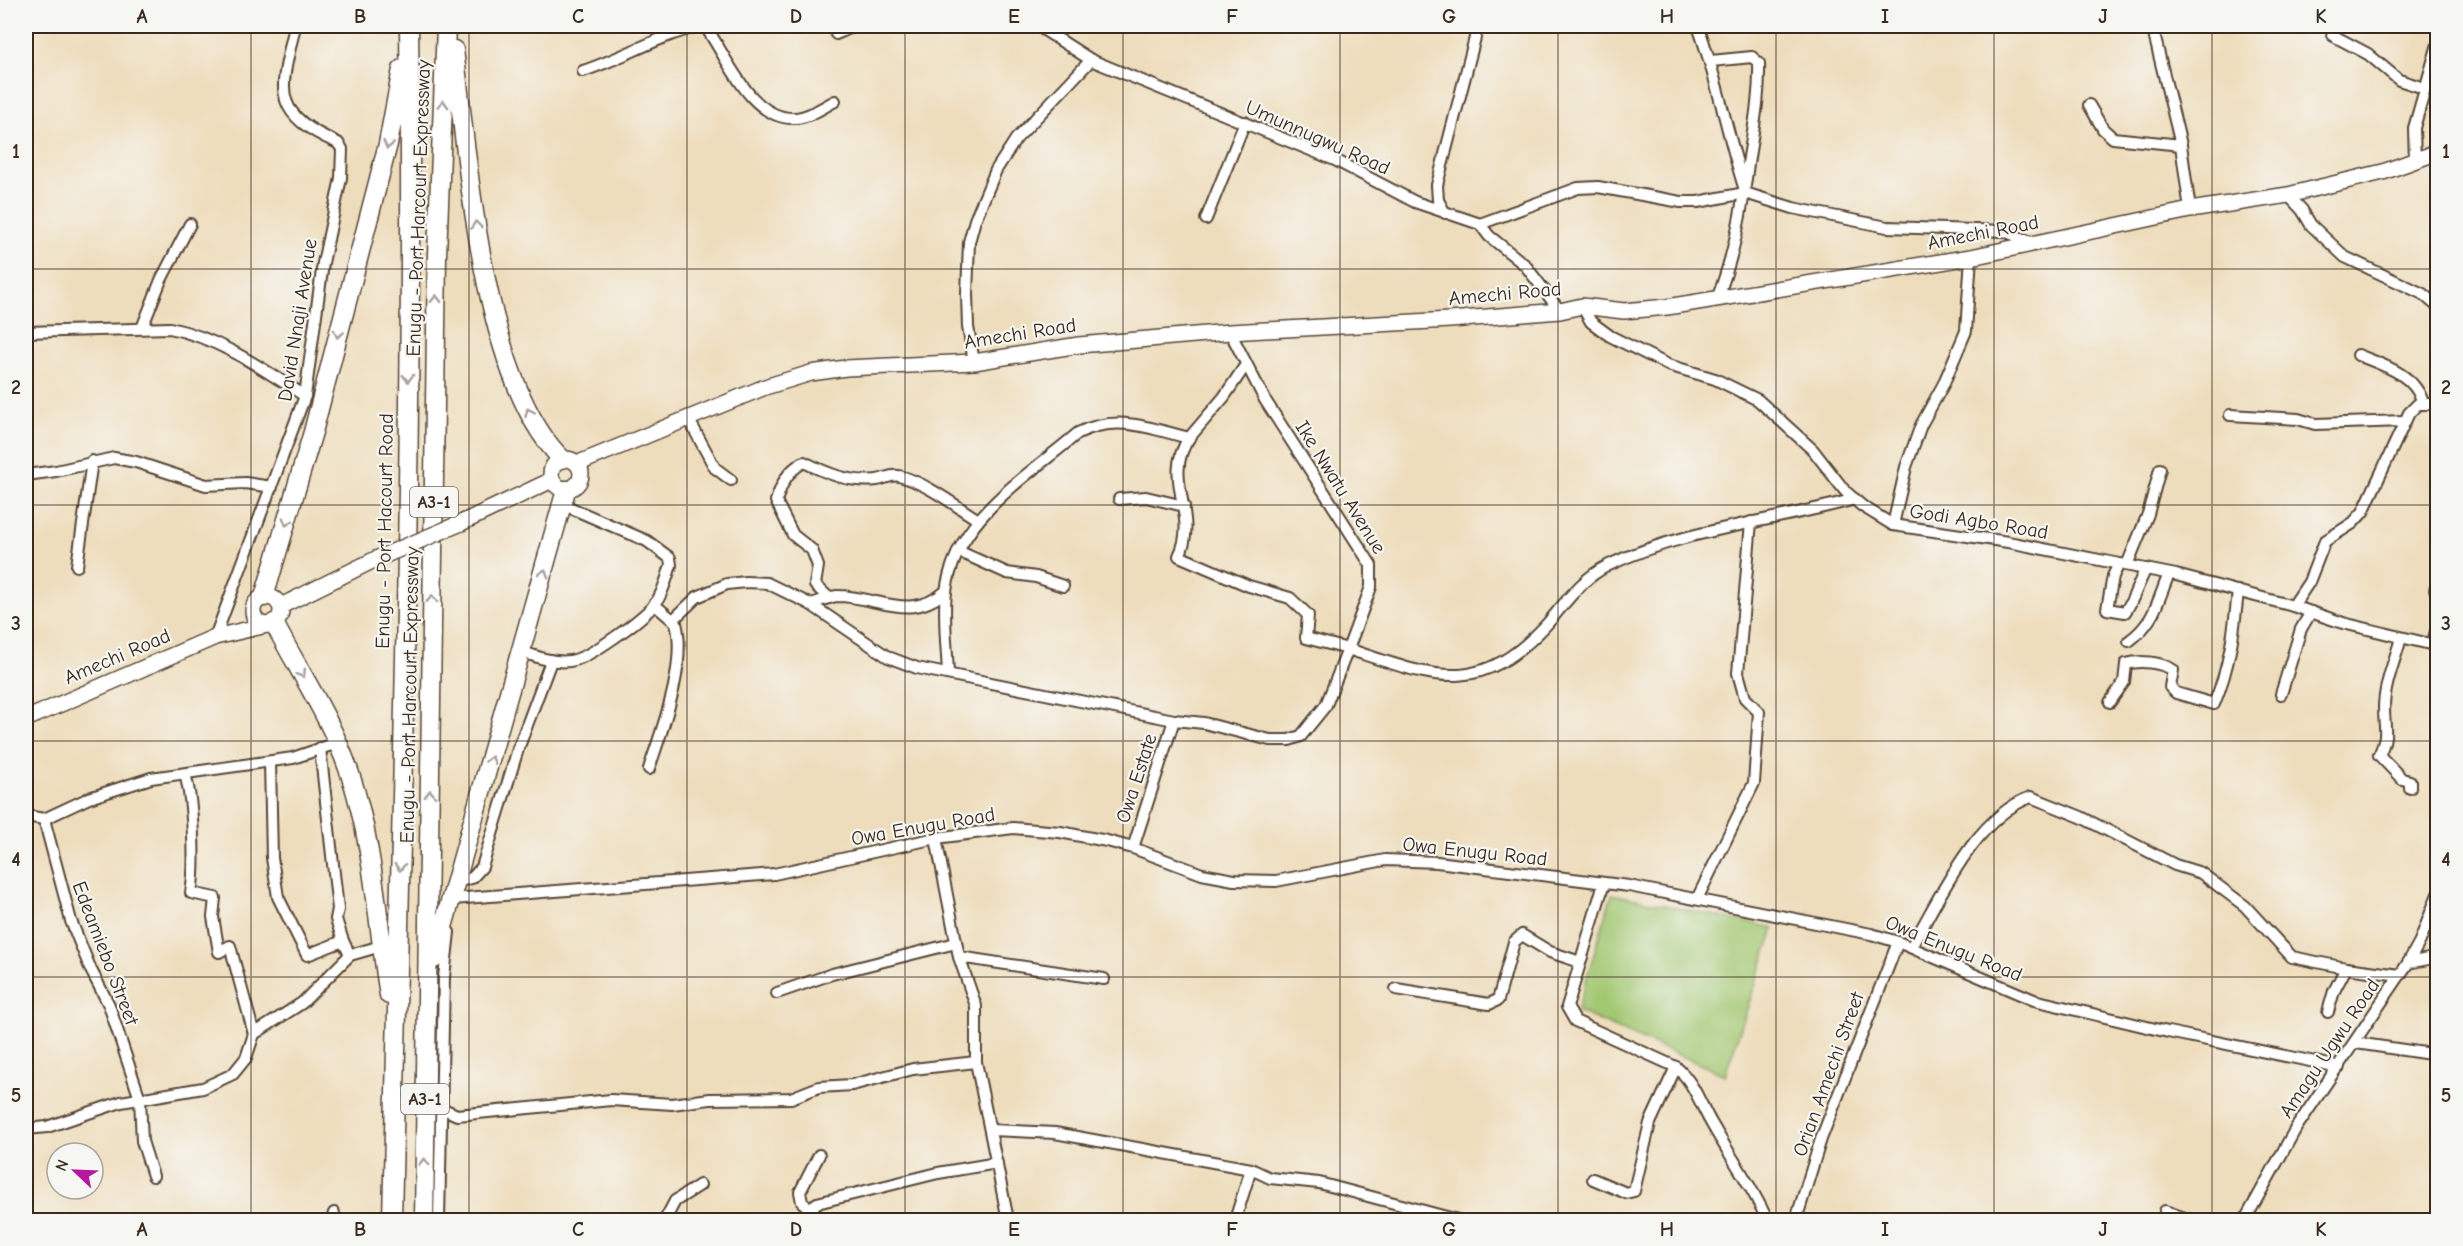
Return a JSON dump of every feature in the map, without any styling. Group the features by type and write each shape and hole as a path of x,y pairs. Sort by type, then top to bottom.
{"highway":[{"path":"260,600 314,432 388,144 409,26"},
{"name":"Enugu - Port Hacourt Road","path":"396,1037 411,183 409,26"},
{"path":"446,26 453,46 479,245 513,375 540,435 571,461"},
{"name":"Enugu - Port Harcourt Expressway","path":"424,1221 437,255 446,26"},
{"path":"428,978 520,651 561,492"},
{"path":"274,618 318,699 329,746 350,775 365,837 396,1037"},
{"name":"A3-1","path":"392,1221 396,1037"}],"main road":[{"name":"Amechi Road","path":"571,461 765,387 811,373 846,368 974,362 1079,345 1230,332 1450,320 1560,311 1582,306 1624,310 1717,299 1971,257 2190,210 2288,195 2338,184 2438,152"},
{"path":"221,635 274,618 376,559 461,523 573,489 581,479 571,461 554,465 561,492"},
{"path":"221,635 260,600 274,598 274,618"},
{"path":"260,600 254,613 256,619 274,618"},
{"name":"Amechi Road","path":"26,719 221,635"}],"street":[{"name":"David Nnaji Avenue","path":"221,635 305,396 323,262 341,178 342,149 338,143 290,112 285,101 282,87 295,26"},
{"path":"584,71 615,61 684,29 700,26"},
{"path":"705,26 733,75 776,116 798,118 835,100"},
{"path":"836,34 854,26"},
{"name":"Umunnugwu Road","path":"1038,26 1091,60 1335,160 1404,197 1480,224 1489,236 1525,265 1560,311"},
{"path":"1445,213 1438,200 1437,185 1478,26"},
{"path":"1698,26 1711,61 1725,126 1745,193"},
{"path":"2152,26 2181,145 2190,210"},
{"path":"2332,35 2368,54 2399,80 2424,88"},
{"path":"2415,161 2414,128 2438,44"},
{"path":"1711,61 1752,57 1759,63 1758,104 1745,193 1726,277 1717,299"},
{"path":"974,362 968,327 967,294 969,242 975,220 996,170 1016,139 1091,60"},
{"path":"2089,105 2103,129 2113,138 2181,145"},
{"path":"1206,219 1245,122"},
{"path":"1480,224 1578,188 1598,187 1681,202 1745,193 1793,208 1887,227 2004,231 2033,243"},
{"path":"2288,195 2302,210 2311,225 2345,257 2423,294 2438,307"},
{"path":"142,328 161,280 190,224"},
{"path":"1893,525 1906,467 1921,425 1943,385 1965,331 1971,257"},
{"name":"Godi Agbo Road","path":"1582,306 1592,322 1610,336 1668,365 1715,378 1758,400 1813,450 1845,491 1862,506 1893,525 2008,542 2169,574 2435,646"},
{"path":"26,332 170,328 213,340 305,396"},
{"name":"Ike Nwatu Avenue","path":"674,619 697,597 736,583 767,583 810,604 888,657 917,668 1174,720 1204,723 1270,740 1289,740 1301,736 1326,705 1371,587 1371,565 1245,366 1230,332"},
{"path":"2358,355 2387,364 2420,392 2423,404"},
{"path":"1245,366 1224,398 1180,451 1177,466 1187,537 1179,556 1249,586 1290,598 1308,615 1306,638 1427,673 1470,676 1483,671 1525,645 1579,586 1609,565 1718,528 1800,515 1855,499"},
{"path":"2293,606 2309,582 2325,541 2353,523 2363,512 2414,407 2423,404 2438,405"},
{"path":"2230,415 2298,419 2314,424 2406,421"},
{"path":"688,417 715,468 731,480"},
{"path":"948,674 946,591 958,551 977,519 1078,434 1092,427 1108,423 1130,424 1189,438"},
{"path":"26,475 114,458 126,459 206,485 245,483 272,487"},
{"path":"77,566 92,461"},
{"path":"829,598 815,585 818,566 812,550 793,535 776,501 783,482 792,469 804,462 832,475 853,480 877,480 895,475 911,478 977,519"},
{"path":"2146,569 2134,591 2128,609 2125,612 2119,612 2107,609 2113,576 2123,564 2148,514 2160,470"},
{"path":"520,651 551,661 576,660 594,653 654,604 666,578 670,558 647,541 561,492"},
{"path":"1119,499 1146,497 1184,506"},
{"path":"1697,899 1754,783 1759,712 1745,698 1738,673 1751,522"},
{"path":"958,551 1007,573 1036,577 1063,586"},
{"path":"2129,641 2144,630 2153,618 2169,574"},
{"path":"810,604 829,598 843,597 882,605 918,606 934,602 946,591"},
{"path":"2110,702 2124,682 2126,664 2143,663 2164,664 2173,670 2170,687 2176,693 2214,704 2225,679 2234,641 2238,591"},
{"path":"649,769 666,719 677,659 679,633 674,619 654,604"},
{"path":"2281,694 2301,629 2311,612"},
{"path":"2435,646 2438,626"},
{"path":"2401,638 2390,675 2384,708 2388,729 2379,755 2402,778 2410,781 2410,788"},
{"path":"439,1221 444,977 454,890 472,878 482,867 518,749 551,661"},
{"name":"Owa Estate","path":"1133,848 1174,720"},
{"path":"26,816 44,819 134,782 270,762 329,746 336,919 350,955"},
{"path":"270,762 272,858 278,897 307,955 344,940"},
{"path":"26,1129 47,1127 121,1102 203,1088 233,1074 246,1058 254,1034 230,946 219,952 213,917 215,898 191,893 194,879 190,790 185,774"},
{"path":"1911,948 1981,831 2006,809 2031,796 2081,817 2175,865 2201,873 2245,906 2292,957 2346,968 2400,975"},
{"name":"Edeamiebo Street","path":"44,819 71,921 91,970 109,1005 140,1099 142,1142 153,1176"},
{"name":"Owa Enugu Road","path":"454,890 774,874 936,838 1028,829 1060,832 1133,848 1202,874 1259,882 1294,879 1385,860 1437,862 1604,883 1697,899 1898,942 2034,999 2158,1030 2339,1067"},
{"path":"936,838 959,957 976,1006 976,1062 1008,1221"},
{"path":"1604,883 1567,1007 1571,1018 1676,1067 1693,1084 1711,1124 1760,1203 1767,1221"},
{"name":"Amagu Ugwu Road","path":"2245,1221 2275,1162 2408,963 2435,911 2438,894"},
{"path":"1396,989 1489,1004 1498,1000 1514,942 1522,935 1550,952 1580,962"},
{"name":"Orian Amechi Street","path":"1796,1221 1821,1139 1898,942"},
{"path":"777,993 832,974 956,943"},
{"path":"254,1034 302,1003 350,955 381,946"},
{"path":"959,957 1104,980"},
{"path":"2408,963 2438,957"},
{"path":"2328,1012 2334,992 2346,968"},
{"path":"2356,1043 2438,1055"},
{"path":"441,1108 457,1115 611,1100 672,1104 710,1100 791,1098 819,1087 852,1085 951,1063 976,1062"},
{"path":"1593,1179 1626,1193 1634,1191 1650,1123 1676,1067"},
{"path":"991,1130 1055,1133 1251,1169 1269,1178 1319,1183 1458,1221"},
{"path":"819,1155 800,1192 802,1202 814,1206 938,1173 997,1163"},
{"path":"1235,1221 1251,1169"},
{"path":"665,1221 675,1202 700,1185"},
{"path":"814,1206 823,1221"},
{"path":"2165,1211 2191,1221"}],"green space":[{"path":"1612,894 1774,928 1725,1075 1577,1011"}]}
